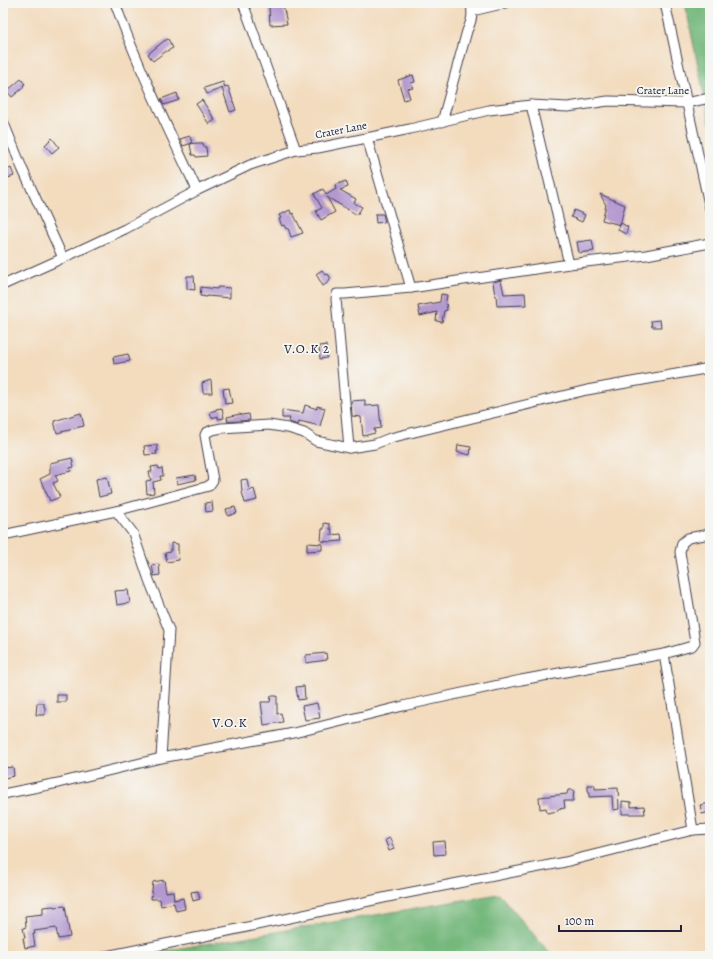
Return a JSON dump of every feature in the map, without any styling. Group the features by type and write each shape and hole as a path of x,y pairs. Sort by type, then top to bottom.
{"street":[{"path":"115,3 158,110 197,190"},
{"path":"243,3 296,150"},
{"path":"442,122 467,31 472,20 472,7 506,3"},
{"path":"665,3 710,209"},
{"name":"Crater Lane","path":"3,285 125,229 197,190 250,165 296,150 318,148 367,138 489,110 530,105 568,107 608,101 686,103 710,98"},
{"path":"530,105 569,264"},
{"path":"3,121 22,168 64,258"},
{"path":"367,138 411,288"},
{"path":"349,448 336,299 337,294 411,288 569,264 646,255 710,243"},
{"path":"3,535 116,511 209,486 213,480 205,436 208,431 212,430 269,425 288,428 304,433 316,441 349,448 375,444 390,438 587,390 710,368"},
{"path":"116,511 133,533 149,580 169,630 161,758"},
{"path":"3,794 58,783 161,758 294,733 521,680 664,654 692,646 694,642 680,552 682,543 688,538 710,534"},
{"path":"664,654 692,830"},
{"path":"106,956 200,938 402,894 565,862 692,830 710,829"}],"green space":[{"path":"685,3 710,3 710,124"},
{"path":"499,894 552,956 134,956"}],"building":[{"path":"273,3 282,3 287,24 270,25 269,7 273,5"},
{"path":"168,39 173,48 153,61 148,54"},
{"path":"413,75 415,82 411,83 413,88 407,89 410,98 404,100 398,80"},
{"path":"21,79 25,84 23,85 24,87 12,97 7,91"},
{"path":"223,82 225,87 207,94 204,88"},
{"path":"228,86 236,110 230,112 222,88"},
{"path":"177,93 179,100 164,105 161,99"},
{"path":"202,100 215,120 209,124 196,104"},
{"path":"190,136 192,143 183,146 180,139"},
{"path":"52,138 59,147 52,153 45,145"},
{"path":"203,143 204,147 206,147 207,156 196,157 195,155 192,155 190,144"},
{"path":"11,168 14,176 8,178 5,171"},
{"path":"346,181 348,187 340,190 356,199 354,203 362,207 357,215 327,197 335,212 321,220 316,211 322,208 314,194 323,189 326,195 336,189 335,185"},
{"path":"600,194 625,205 620,225 602,220 606,205"},
{"path":"290,210 303,233 291,237 288,228 286,229 284,225 282,226 279,219 281,218 279,215"},
{"path":"574,210 585,215 582,222 571,217"},
{"path":"375,214 383,214 385,222 376,223"},
{"path":"621,223 628,227 626,234 618,230"},
{"path":"592,240 594,251 579,253 577,242"},
{"path":"322,270 325,275 328,274 331,279 323,286 316,274"},
{"path":"187,276 194,276 195,290 187,289"},
{"path":"501,280 504,294 525,293 526,305 497,306 493,282"},
{"path":"201,287 217,289 218,287 230,288 230,298 200,296"},
{"path":"441,294 447,295 447,310 444,311 442,322 436,321 437,312 420,316 418,306 440,302"},
{"path":"660,320 661,327 652,327 651,321"},
{"path":"326,345 327,358 320,359 319,346"},
{"path":"128,354 130,361 114,364 113,357"},
{"path":"211,380 212,393 203,393 202,383"},
{"path":"229,388 232,403 225,404 223,389"},
{"path":"365,400 365,406 379,405 381,428 374,429 375,433 363,436 361,417 352,416 351,401"},
{"path":"305,405 317,409 317,406 325,408 320,426 299,421 298,425 289,422 290,418 282,418 282,410 303,413"},
{"path":"222,408 224,418 218,419 218,416 212,418 210,412"},
{"path":"81,413 84,426 57,433 54,421"},
{"path":"240,414 249,414 250,420 228,422 227,417"},
{"path":"157,445 157,454 145,455 144,446"},
{"path":"458,445 471,447 470,455 457,452"},
{"path":"72,458 74,467 70,468 71,471 55,475 58,481 53,483 60,497 50,501 40,479 50,474 50,463"},
{"path":"158,466 159,469 162,468 163,476 160,476 161,480 153,482 154,493 147,494 146,481 151,480 149,472 152,472 151,467"},
{"path":"195,475 196,480 177,484 176,478"},
{"path":"107,477 111,494 99,497 96,479"},
{"path":"247,479 249,491 254,489 257,500 245,503 241,480"},
{"path":"212,502 213,511 206,512 205,503"},
{"path":"235,507 237,513 228,516 226,509"},
{"path":"324,523 330,524 330,529 332,529 331,535 341,534 342,541 321,541"},
{"path":"171,543 178,544 179,560 167,562 165,553 171,552"},
{"path":"307,543 322,544 322,550 307,551"},
{"path":"159,564 160,575 154,576 152,565"},
{"path":"128,590 130,603 117,605 115,591"},
{"path":"326,653 327,660 306,663 306,655"},
{"path":"304,686 305,699 298,700 296,687"},
{"path":"57,695 66,695 66,702 57,702"},
{"path":"271,696 277,696 277,714 281,713 283,722 264,725 261,702 270,702"},
{"path":"37,703 44,703 45,715 36,715"},
{"path":"317,703 320,718 305,720 302,706"},
{"path":"13,767 14,776 4,778 3,768"},
{"path":"588,785 595,785 595,789 618,788 619,809 613,810 612,796 589,797"},
{"path":"568,790 574,790 573,801 564,801 565,808 547,813 546,808 540,809 539,797 567,794"},
{"path":"622,801 631,802 631,807 644,806 645,814 622,814"},
{"path":"710,803 710,812 702,814 700,805"},
{"path":"390,838 394,849 389,851 385,840"},
{"path":"445,841 446,854 434,855 433,842"},
{"path":"164,880 166,892 173,891 174,900 183,898 185,909 176,911 174,903 161,906 160,899 151,899 153,882"},
{"path":"198,891 200,899 193,901 191,892"},
{"path":"65,906 70,937 58,939 56,928 34,931 35,946 25,948 23,928 26,927 25,916 43,914 43,907"}],"district":[{"name":"V.O.K 2","path":"307,348"},
{"name":"V.O.K","path":"230,722"}]}
